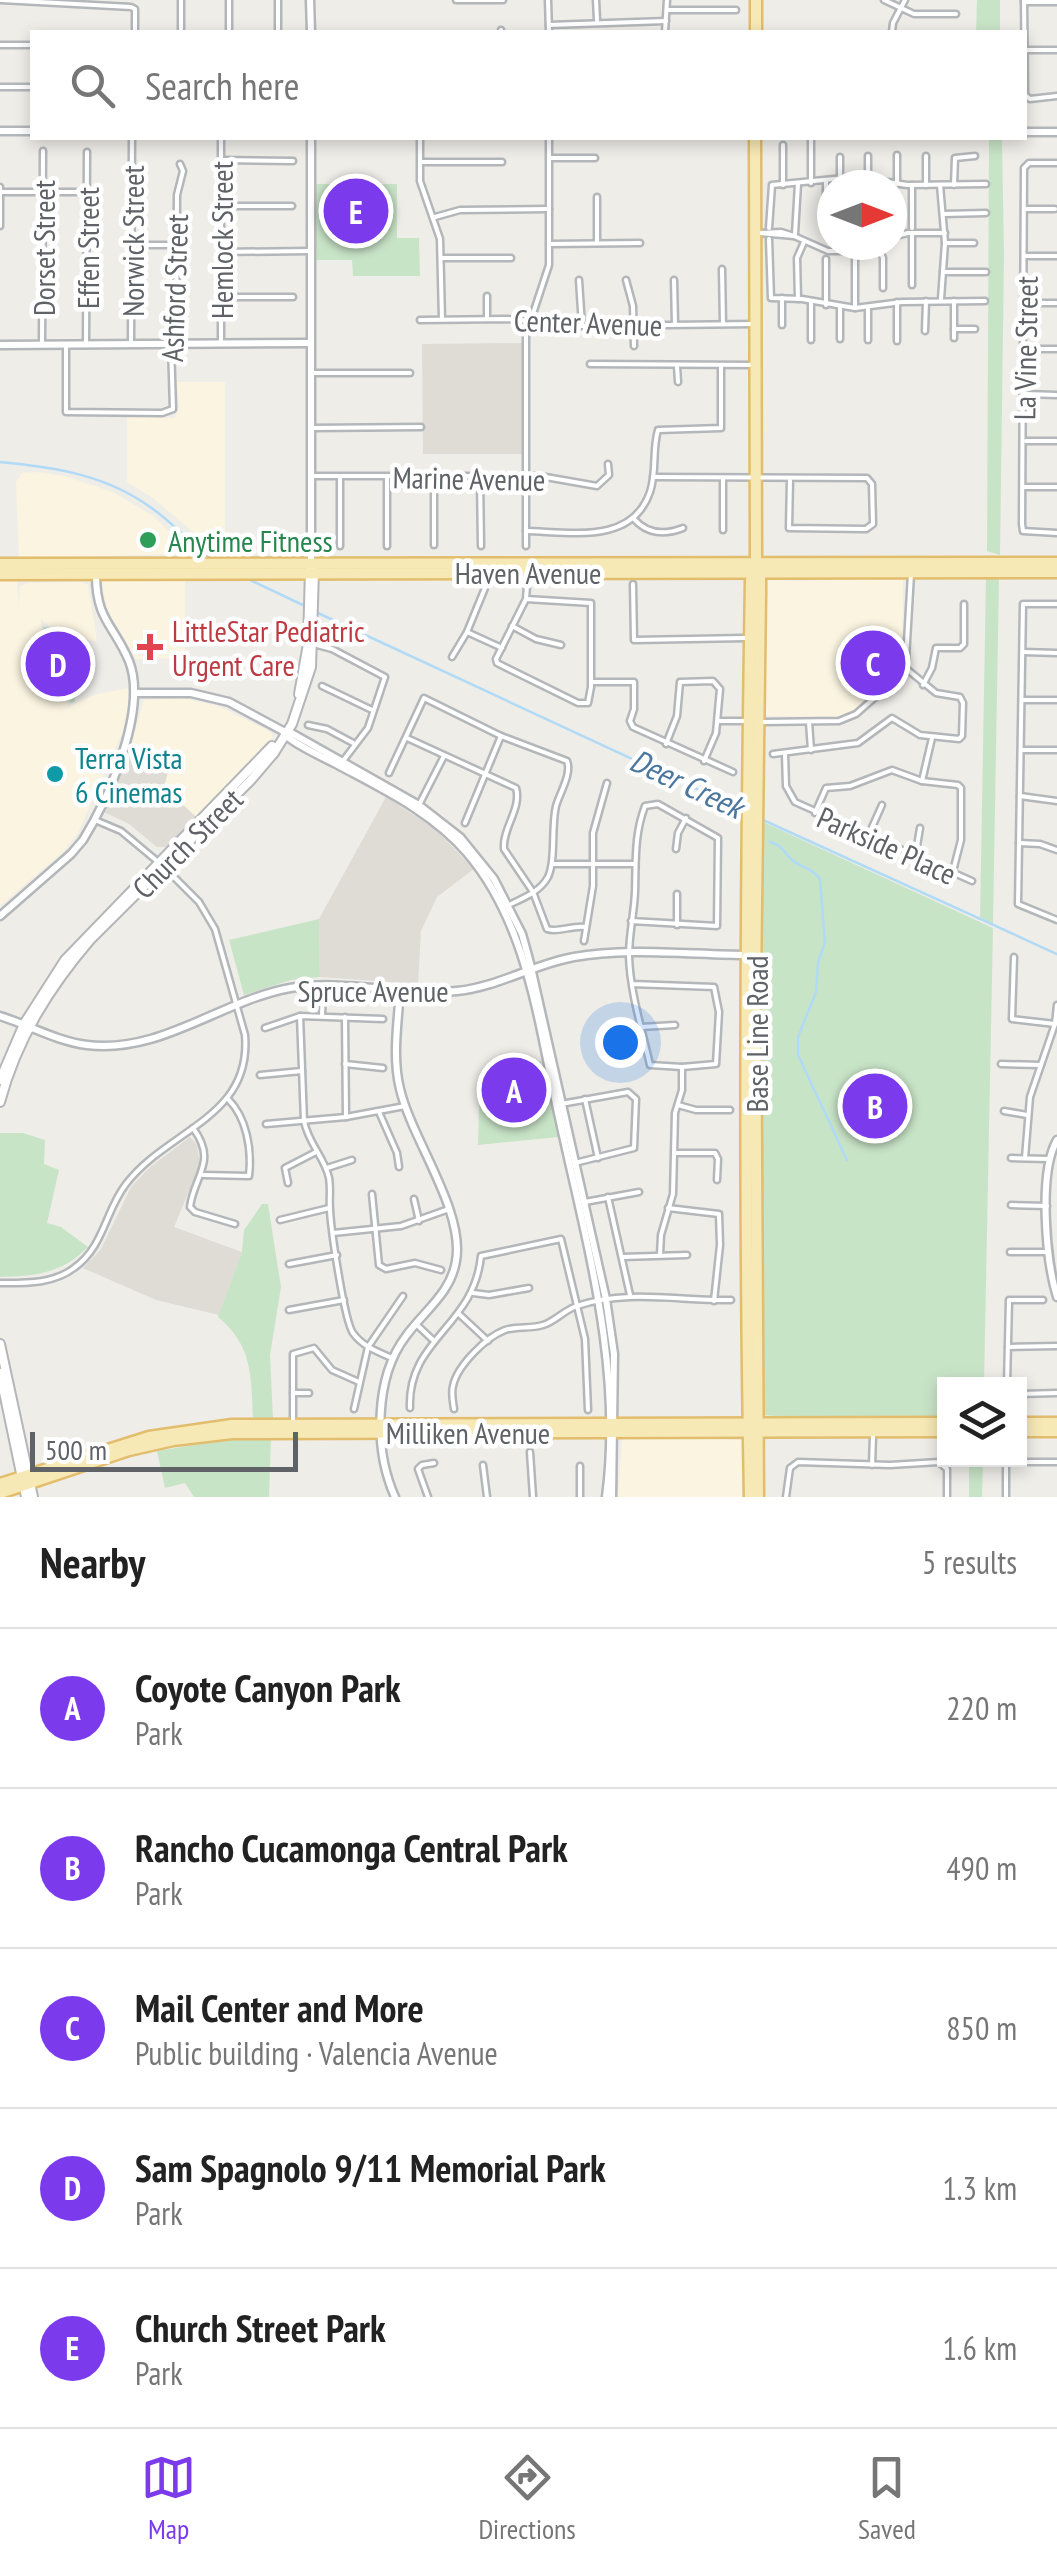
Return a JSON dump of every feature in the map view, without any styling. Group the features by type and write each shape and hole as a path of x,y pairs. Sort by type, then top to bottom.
{"main road":[{"path":"756,0 756,30"},
{"name":"Base Line Road","path":"752,722 760,594 756,567 756,140"},
{"name":"Haven Avenue","path":"911,568 1057,563"},
{"name":"Haven Avenue","path":"0,564 96,569 756,567 1057,572"},
{"name":"Base Line Road","path":"750,1497 750,640 751,580 756,567"},
{"name":"Haven Avenue","path":"0,574 96,569"},
{"name":"Church Street","path":"0,1080 26,1025 74,958 161,864 250,780 285,733 307,686 311,570"},
{"name":"Church Street","path":"0,1102 26,1025"},
{"path":"0,1344 27,1487"},
{"path":"0,1372 27,1487"},
{"path":"1027,1423 1057,1422"},
{"name":"Milliken Avenue","path":"0,1484 27,1487 150,1436 223,1425 382,1428"},
{"name":"Base Line Road","path":"753,1426 758,1497"},
{"name":"Milliken Avenue","path":"753,1426 873,1431 937,1427"},
{"name":"Milliken Avenue","path":"0,1493 129,1450 193,1436 232,1433 382,1428 937,1427"},
{"path":"1027,1431 1057,1431"}],"street":[{"path":"181,0 181,30"},
{"path":"229,30 230,0"},
{"path":"278,0 278,30"},
{"path":"310,0 311,30"},
{"path":"456,0 503,0"},
{"path":"548,0 549,30"},
{"path":"596,0 596,22"},
{"path":"665,30 667,0"},
{"path":"884,0 914,14 956,14"},
{"path":"893,30 905,0"},
{"path":"1,1 110,2 135,10 135,30"},
{"path":"1025,30 1024,1 1057,2"},
{"path":"667,10 736,10"},
{"path":"549,25 666,21"},
{"path":"0,45 30,45"},
{"path":"1027,50 1057,50"},
{"path":"0,87 30,87"},
{"path":"1027,97 1057,96"},
{"path":"0,131 30,131"},
{"path":"1027,132 1057,132"},
{"name":"Norwick Street","path":"131,344 132,140"},
{"name":"Hemlock Street","path":"220,140 222,343"},
{"name":"Church Street","path":"311,140 311,570"},
{"path":"420,140 424,200 434,217 442,258 442,318"},
{"path":"526,546 524,397 528,322 545,282 550,244 550,140"},
{"path":"811,140 811,184"},
{"path":"782,144 782,185"},
{"name":"Dorset Street","path":"42,345 44,151"},
{"name":"Effen Street","path":"86,344 87,152"},
{"path":"897,155 897,170"},
{"path":"840,156 840,170"},
{"path":"868,156 868,170"},
{"path":"926,156 926,185"},
{"path":"954,185 955,158 975,156"},
{"path":"549,158 595,158"},
{"path":"221,160 292,161"},
{"path":"420,162 502,162"},
{"name":"Ashford Street","path":"66,412 169,412 173,405 171,344 176,340 177,195 183,171 180,164"},
{"name":"La Vine Street","path":"1057,164 1026,164 1023,486 1024,531 1057,533"},
{"path":"769,228 772,185 817,182"},
{"path":"790,236 798,226 798,184"},
{"path":"907,185 986,184"},
{"path":"912,185 912,285"},
{"path":"940,185 945,243 941,301"},
{"path":"0,226 0,190 87,192"},
{"path":"597,198 597,244"},
{"path":"221,206 292,206"},
{"path":"1026,209 1055,209"},
{"path":"434,217 460,210 549,210"},
{"path":"943,214 986,214"},
{"path":"758,233 779,232 817,247"},
{"path":"907,232 944,233"},
{"path":"769,239 771,298 798,298 854,308 897,302 985,300"},
{"path":"798,298 798,258 804,242"},
{"path":"945,243 974,242"},
{"path":"550,244 640,243"},
{"path":"132,244 176,244"},
{"path":"221,252 310,251"},
{"path":"1026,256 1057,256"},
{"path":"442,258 511,258"},
{"path":"826,260 826,304"},
{"path":"854,260 854,308"},
{"path":"883,260 883,288"},
{"path":"722,269 722,324"},
{"path":"943,272 986,272"},
{"path":"579,280 582,326"},
{"path":"626,280 634,346"},
{"path":"674,280 675,324"},
{"path":"221,297 293,296"},
{"path":"487,296 487,319"},
{"path":"782,298 782,325"},
{"path":"811,300 811,340"},
{"path":"926,301 926,331"},
{"path":"954,301 954,338"},
{"path":"897,302 897,341"},
{"path":"1025,303 1056,303"},
{"path":"840,307 840,339"},
{"path":"868,307 868,340"},
{"name":"Center Avenue","path":"420,320 487,319 582,326 756,324"},
{"path":"954,329 974,329"},
{"path":"0,345 310,343"},
{"name":"Dorset Street","path":"66,345 66,412"},
{"path":"1024,349 1057,349"},
{"path":"590,364 755,366"},
{"path":"678,366 678,382"},
{"path":"526,531 608,532 634,520 649,494 658,430 722,428 721,366"},
{"path":"312,373 410,373"},
{"path":"1024,394 1056,394"},
{"path":"312,428 421,427"},
{"path":"1024,440 1056,441"},
{"name":"Marine Avenue","path":"312,476 526,476 597,486 609,475 608,464"},
{"path":"340,476 340,546"},
{"path":"434,476 434,545"},
{"path":"387,477 387,546"},
{"path":"480,477 481,546"},
{"path":"652,477 871,480 870,528 790,528 790,480"},
{"path":"723,478 724,530"},
{"path":"1023,486 1056,487"},
{"path":"634,520 651,532 683,528"},
{"path":"526,599 591,603 592,682 588,703 497,664 526,599 528,568"},
{"path":"718,720 839,721 856,714 903,666 910,641 911,568"},
{"path":"0,916 71,854 94,819 132,724 136,693 128,660 99,609 96,569"},
{"path":"632,584 634,640 750,640"},
{"path":"452,657 485,588"},
{"path":"924,684 936,648 960,648 964,644 964,604"},
{"path":"1057,604 1023,604 1018,904 1057,920"},
{"path":"512,626 536,640 561,646"},
{"path":"467,632 502,648"},
{"path":"311,644 332,649 384,677 368,728 343,761"},
{"path":"1023,652 1057,653"},
{"path":"773,754 858,743 892,718 932,738 959,740 963,703 960,697 936,694 903,666"},
{"path":"592,682 634,682 630,724 732,772"},
{"path":"666,744 677,716 680,682 718,684 718,720 704,761"},
{"path":"322,686 372,710"},
{"path":"136,693 209,696 244,709 417,807"},
{"path":"389,773 424,698 569,765 556,804 552,864 546,881 506,906"},
{"path":"1022,700 1057,700"},
{"path":"809,722 811,750"},
{"path":"308,725 327,729 355,744"},
{"path":"285,733 343,761 417,807 464,850 522,934 603,1300 612,1427 609,1497"},
{"path":"465,823 502,736"},
{"path":"407,738 518,792 502,845 533,892 550,931 586,927"},
{"path":"922,781 932,738"},
{"path":"1021,750 1057,750"},
{"name":"Parkside Place","path":"785,754 786,786 795,802 972,881"},
{"path":"417,807 444,756"},
{"path":"815,813 826,788 860,784 892,770 922,781 958,785 961,840 952,875"},
{"path":"584,941 592,896 593,833 607,783"},
{"path":"1020,796 1057,801"},
{"path":"631,921 717,926 718,838 686,818 649,803 638,829 635,864 631,921 629,954 632,984 650,1065 682,1068 716,1064 719,1012 714,987 632,984"},
{"path":"869,834 882,805"},
{"path":"676,849 686,818"},
{"path":"0,1283 43,1281 71,1271 96,1244 127,1183 143,1165 228,1099 241,1075 246,1048 238,1006 215,929 206,913 135,840 94,819"},
{"path":"915,858 920,828"},
{"path":"1019,843 1057,850"},
{"path":"552,864 635,864"},
{"path":"676,925 677,894"},
{"name":"Spruce Avenue","path":"0,1016 69,1042 121,1045 150,1040 284,990 323,986 464,990 588,955 752,955"},
{"path":"1014,957 1012,1018 1056,1024"},
{"path":"322,1016 323,986"},
{"path":"395,1497 386,1471 382,1428 385,1384 392,1358 454,1273 458,1242 449,1209 405,1106 396,1061 400,990"},
{"path":"1024,1158 1027,1114 1056,1024 1057,1005"},
{"path":"300,1016 304,1121 331,1184 329,1208 352,1332 368,1347 392,1358"},
{"path":"265,1028 300,1016 384,1019"},
{"path":"344,1017 346,1117"},
{"path":"641,1028 675,1026"},
{"path":"345,1064 383,1068"},
{"path":"1001,1064 1041,1064"},
{"path":"660,1255 660,1234 673,1194 675,1114 682,1068"},
{"path":"260,1076 302,1071"},
{"path":"559,1105 632,1093 636,1099 634,1148 574,1162"},
{"path":"203,1175 249,1176 245,1128 238,1110 228,1099"},
{"path":"585,1099 598,1158"},
{"path":"559,1105 581,1203"},
{"path":"678,1105 696,1110 730,1110"},
{"path":"266,1124 346,1117 405,1106"},
{"path":"1004,1111 1027,1114"},
{"path":"379,1112 399,1167"},
{"path":"193,1128 205,1154 203,1175 190,1207 236,1224"},
{"path":"1057,1140 1049,1159 1047,1206 1047,1252 1057,1298"},
{"path":"288,1184 285,1168 316,1152"},
{"path":"674,1152 715,1153 717,1180"},
{"path":"1011,1158 1049,1159"},
{"path":"327,1168 352,1160"},
{"path":"581,1203 639,1192"},
{"path":"372,1194 378,1262 382,1268 415,1263 441,1270"},
{"path":"608,1197 630,1296"},
{"path":"414,1199 419,1221"},
{"path":"1011,1205 1047,1206"},
{"path":"280,1220 329,1208"},
{"path":"668,1208 718,1214 720,1245 714,1300"},
{"path":"334,1233 419,1221 449,1209"},
{"path":"410,1408 409,1389 416,1365 473,1293 481,1256 561,1239 585,1339 588,1410"},
{"path":"1010,1252 1047,1252"},
{"path":"289,1264 337,1255"},
{"path":"622,1257 688,1255"},
{"path":"473,1293 489,1295 529,1288"},
{"path":"354,1409 368,1347 403,1296"},
{"path":"454,1410 452,1387 456,1379 488,1341 508,1329 543,1325 576,1306 630,1296 731,1300"},
{"path":"289,1310 344,1300"},
{"path":"1007,1377 1009,1300 1043,1300"},
{"path":"460,1314 488,1341"},
{"path":"416,1324 434,1342"},
{"path":"1008,1347 1057,1346"},
{"path":"293,1424 291,1356 314,1348 332,1370 359,1382"},
{"path":"293,1394 309,1393"},
{"path":"1027,1394 1057,1393"},
{"path":"872,1465 873,1431"},
{"path":"530,1452 533,1497"},
{"path":"786,1497 792,1464 938,1462 945,1465 946,1497"},
{"path":"1006,1497 1006,1462 1057,1462"},
{"path":"428,1497 418,1469 434,1464"},
{"path":"483,1465 487,1497"},
{"path":"580,1466 580,1497"}],"shaded area":[{"path":"522,343 522,454 423,454 422,344"},
{"path":"177,382 225,382 225,545 208,545 153,498 127,482 127,416 175,418 179,406"},
{"path":"22,473 65,476 113,492 153,516 189,554 19,558 16,482"},
{"path":"768,577 787,581 835,577 903,580 902,659 854,711 836,717 763,713"},
{"path":"106,578 185,579 185,658 136,659 106,608 102,582"},
{"path":"0,580 17,581 19,607 20,586 27,583 88,585 97,641 79,639 41,619 41,692 64,692 68,707 94,695 128,688 130,699 122,733 78,833 64,851 0,906"},
{"path":"182,698 218,706 273,736 197,818 164,786 168,772 128,756 144,700"},
{"path":"128,756 168,772 164,787 196,817 166,847 157,847 129,824 104,812"},
{"path":"386,797 434,828 474,869 437,897 421,931 418,984 320,977 319,919"},
{"path":"190,1137 197,1145 200,1165 174,1227 242,1252 219,1315 156,1300 83,1268 101,1249 131,1187"},
{"path":"626,1436 742,1440 742,1497 618,1497 622,1440"}],"green space":[{"path":"977,0 1000,0 1000,30 976,30"},
{"path":"989,140 1002,140 1000,555 987,551"},
{"path":"316,184 397,184 397,238 419,238 420,276 353,276 352,260 316,260"},
{"path":"986,578 999,578 993,924 980,919"},
{"path":"43,627 56,628 73,638 75,702 70,703 68,691 42,691"},
{"path":"761,821 993,928 984,1377 937,1377 937,1418 762,1415"},
{"path":"319,919 320,977 291,980 244,995 229,940"},
{"path":"541,1061 559,1137 478,1145 480,1074"},
{"path":"0,1133 23,1133 45,1140 44,1164 59,1170 47,1223 61,1227 88,1247 58,1268 0,1277"},
{"path":"262,1204 268,1204 281,1287 270,1355 273,1418 253,1419 244,1351 218,1317 242,1252 244,1230"},
{"path":"238,1438 271,1438 269,1497 194,1497 185,1483 165,1488 157,1451"},
{"path":"969,1467 983,1467 982,1497 969,1497"}],"waterway":[{"name":"Deer Creek","path":"0,462 60,470 117,488 153,509 212,559"},
{"name":"Deer Creek","path":"248,579 305,606"},
{"name":"Deer Creek","path":"318,613 742,810"},
{"name":"Deer Creek","path":"763,820 1057,954"},
{"path":"770,842 820,879 825,943 818,962 816,992 798,1037 798,1055 847,1160"}],"place":[{"name":"Church Street Park","path":"356,211"},
{"name":"Anytime Fitness","path":"148,540"},
{"name":"LittleStar Pediatric Urgent Care","path":"150,647"},
{"name":"Mail Center and More","path":"873,663"},
{"name":"Sam Spagnolo 9/11 Memorial Park","path":"58,664"},
{"name":"Terra Vista 6 Cinemas","path":"55,774"},
{"name":"Coyote Canyon Park","path":"514,1090"},
{"name":"Rancho Cucamonga Central Park","path":"875,1106"}]}
